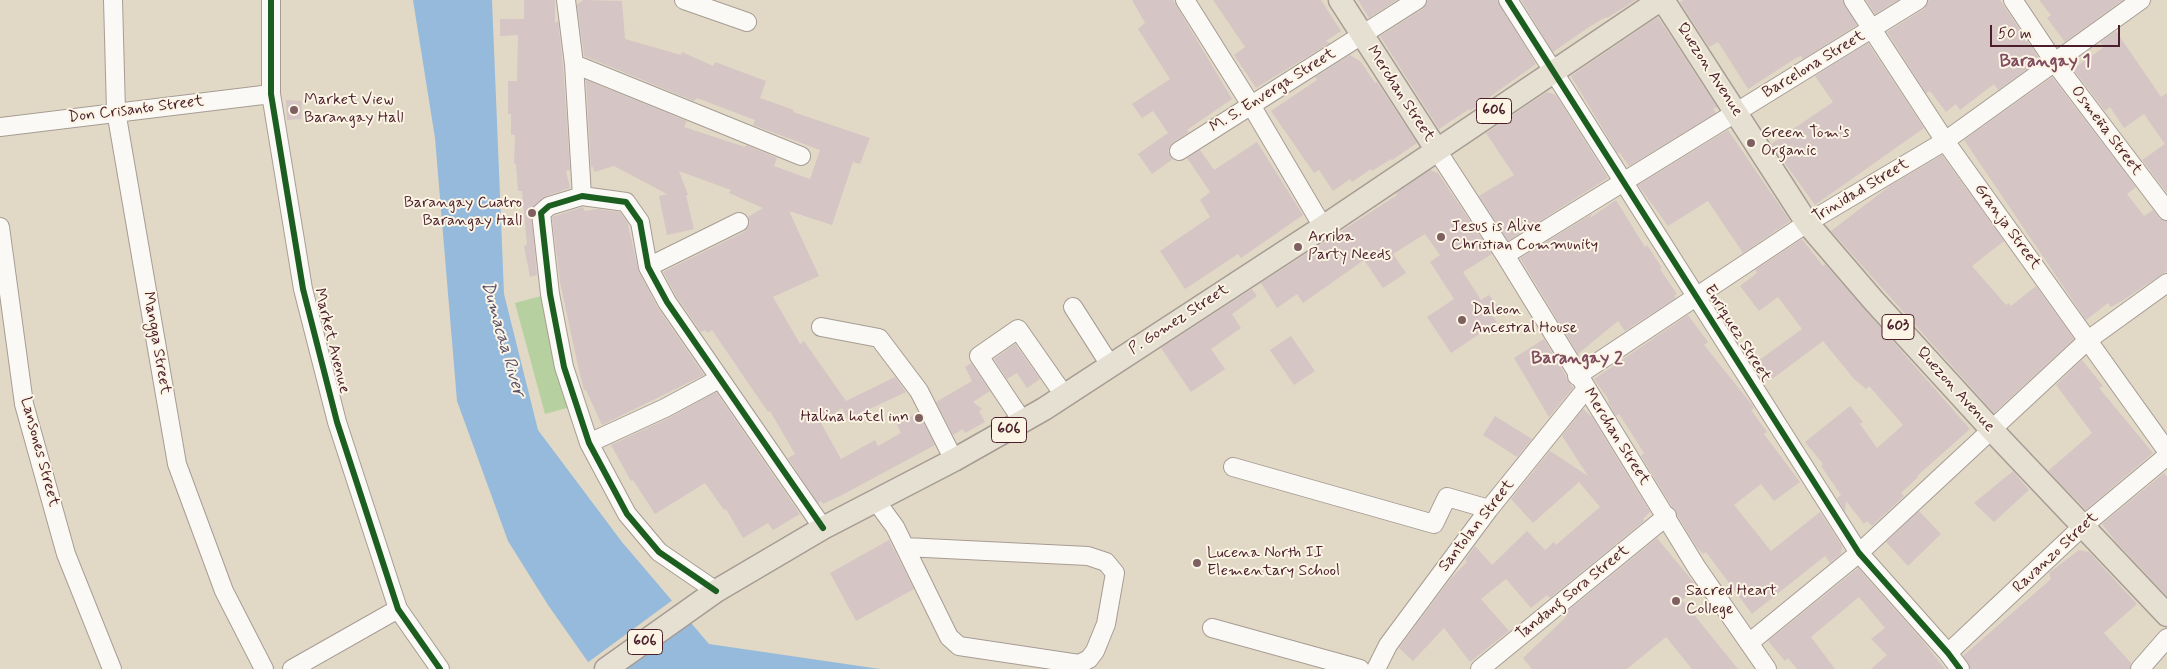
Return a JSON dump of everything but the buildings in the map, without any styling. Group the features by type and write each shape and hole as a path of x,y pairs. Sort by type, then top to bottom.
{"main road":[{"name":"Merchan Street","path":"1340,0 1436,149"},
{"name":"P. Gomez Street","path":"606,669 716,591 823,528 1023,422 1323,227 1436,149 1661,0"},
{"name":"Quezon Avenue","path":"1661,0 1737,112 1807,223 1874,301 1991,429 2167,615"}],"street":[{"name":"Mangga Street","path":"113,0 116,111 177,464 224,592 264,669"},
{"name":"Market Avenue","path":"271,0 271,94 303,289 337,422 398,609 440,669"},
{"path":"566,0 574,64 582,196"},
{"path":"684,0 747,22"},
{"path":"1185,0 1251,104 1323,227"},
{"name":"M. S. Enverga Street","path":"1179,151 1417,0"},
{"name":"Enriquez Street","path":"1508,0 1859,553 1960,669"},
{"name":"Granja Street","path":"1852,0 1945,141 2167,451"},
{"name":"Barcelona Street","path":"1505,255 1918,0"},
{"name":"Osmeña Street","path":"2013,0 2055,63 2167,211"},
{"name":"Trinidad Street","path":"1582,383 1697,297 1807,223 1945,141 2141,0"},
{"path":"574,64 802,156"},
{"name":"Don Crisanto Street","path":"0,127 116,111 271,94"},
{"name":"Merchan Street","path":"1436,149 1505,255 1582,383 1667,516 1697,568 1767,669"},
{"path":"716,591 659,552 627,514 589,443 564,367 550,294 541,213 549,206 582,196 626,202 640,222 648,266 667,302 823,528"},
{"path":"648,266 739,222"},
{"name":"Lansones Street","path":"0,227 24,404 66,554 112,669"},
{"path":"1749,643 1859,553 2088,340 2167,283"},
{"path":"1072,307 1110,365"},
{"path":"821,326 879,338 919,391 954,460"},
{"path":"1023,422 979,356 1018,329 1064,395"},
{"path":"589,443 665,408 719,379"},
{"name":"Santolan Street","path":"1376,669 1388,645 1582,383"},
{"name":"Ravanzo Street","path":"1948,653 2083,526 2167,456"},
{"path":"1233,468 1434,524 1447,497 1489,509"},
{"path":"876,501 895,527 949,637 959,646 1079,664 1089,659 1095,651 1106,624 1115,573 1106,562 1088,556 905,547"},
{"name":"Tandang Sora Street","path":"1480,669 1667,516"},
{"path":"292,669 316,663 398,609"},
{"path":"1212,628 1360,669"},
{"path":"2140,669 2167,638"}],"green space":[{"path":"541,296 570,407 545,414 515,303"}],"water":[{"name":"Dumacaa River","path":"413,0 492,0 504,294 538,430 622,542 709,644 880,669 593,669 548,605 508,541 457,401 435,138"}],"pier":[{"path":"674,599 683,614 618,669 590,669 587,663"}],"cycle path":[{"path":"271,0 271,94 303,289 337,422 398,609 440,669"},
{"path":"1508,0 1859,553 1960,669"},
{"path":"716,591 659,552 627,514 589,443 564,367 550,294 541,213 549,206 582,196 626,202 640,222 648,267 667,302 823,528"}],"place":[{"name":"Market View Barangay Hall","path":"294,110"},
{"name":"Green Tom's Organic","path":"1751,143"},
{"name":"Barangay Cuatro Barangay Hall","path":"532,213"},
{"name":"Jesus is Alive Christian Community","path":"1441,237"},
{"name":"Arriba Party Needs","path":"1298,247"},
{"name":"Daleon Ancestral House","path":"1462,320"},
{"name":"Halina hotel inn","path":"919,418"},
{"name":"Lucena North II Elementary School","path":"1197,563"},
{"name":"Sacred Heart College","path":"1676,601"}],"district":[{"name":"Barangay 1","path":"2045,62"},
{"name":"Barangay 2","path":"1577,359"}]}
